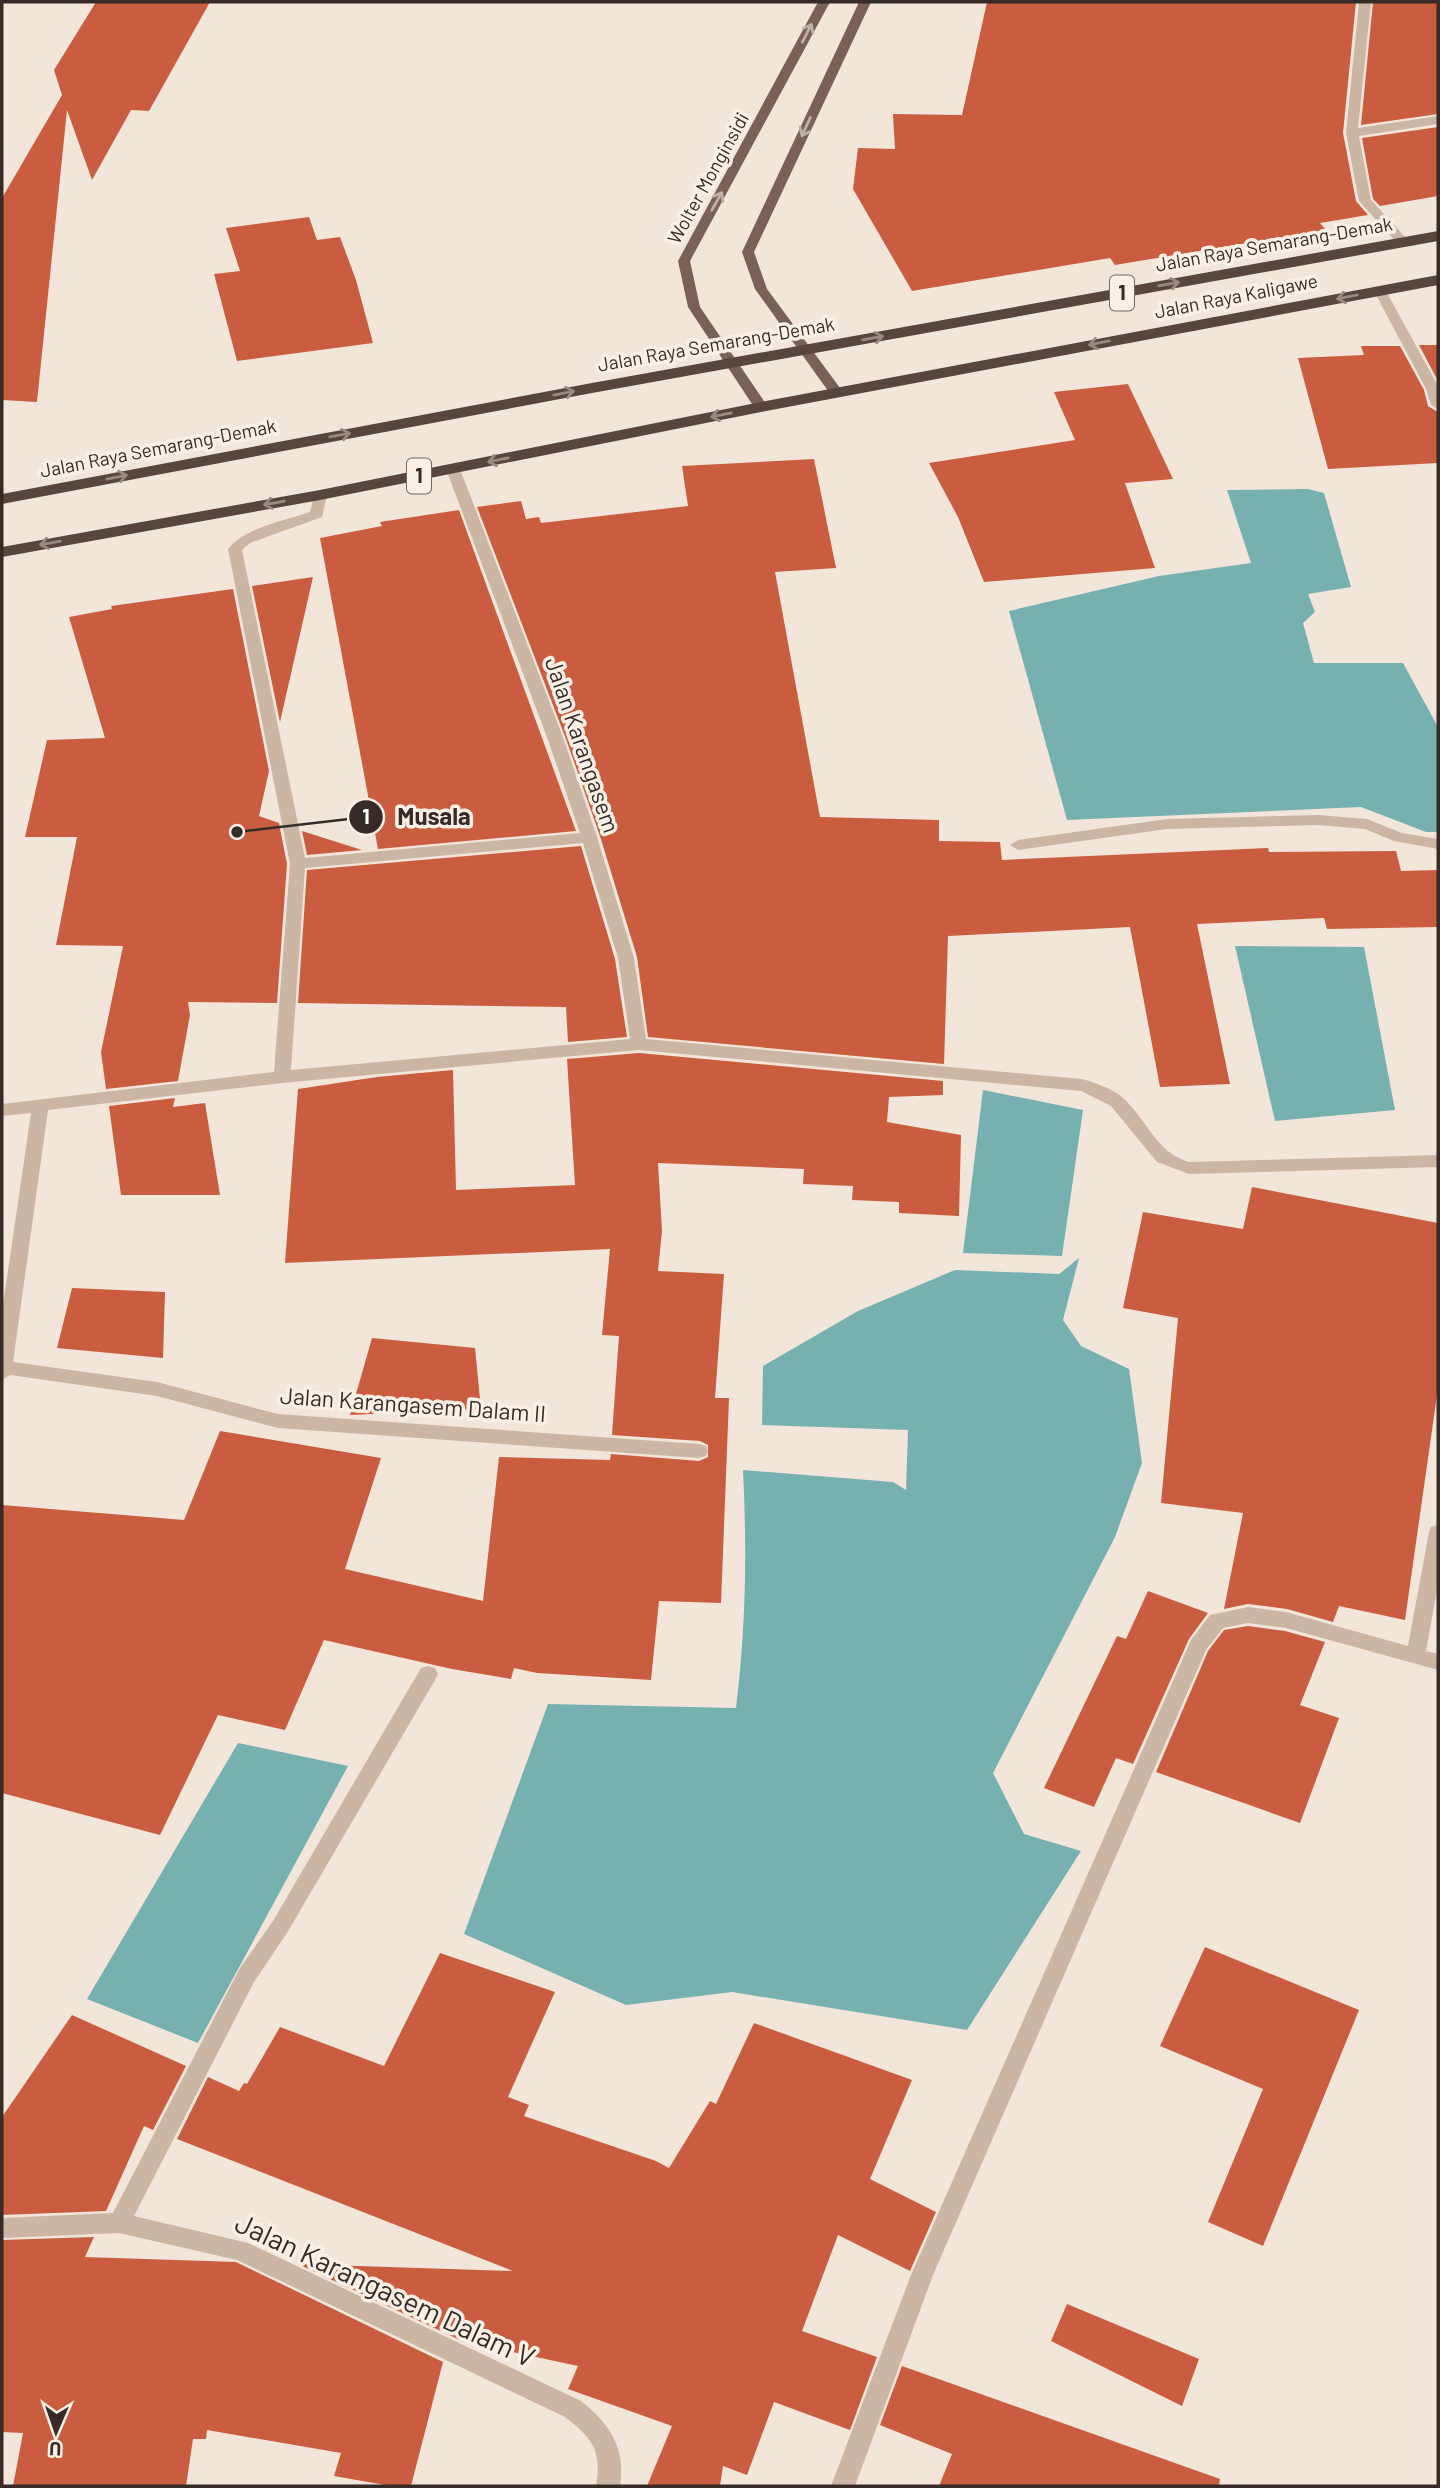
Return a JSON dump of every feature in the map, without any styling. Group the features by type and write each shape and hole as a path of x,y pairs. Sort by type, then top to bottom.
{"highway":[{"name":"Jalan Raya Semarang-Demak","path":"2,499 730,363 1438,236"},
{"name":"Jalan Raya Kaligawe","path":"836,392 1438,280"},
{"name":"1","path":"2,552 320,495 836,392"}],"main road":[{"name":"Wolter Monginsidi","path":"761,407 694,307 684,261 824,2"},
{"path":"836,392 761,289 748,252 865,2"}],"street":[{"path":"1365,2 1352,133 1365,201 1403,242"},
{"path":"1352,133 1438,120"},
{"path":"1380,291 1438,405"},
{"name":"Jalan Karangasem","path":"453,469 556,740 589,837 626,958 639,1044"},
{"path":"282,1077 298,864 235,549 245,540 317,514 320,495"},
{"path":"1018,845 1167,824 1319,820 1367,824 1399,837 1438,844"},
{"path":"298,864 589,837"},
{"path":"2,1110 282,1077 639,1044 1082,1085 1118,1102 1160,1158 1189,1168 1438,1161"},
{"path":"2,1370 40,1107"},
{"name":"Jalan Karangasem Dalam II","path":"2,1370 157,1389 278,1421 699,1451"},
{"path":"1416,1654 1438,1532"},
{"path":"843,2486 922,2275 1198,1646 1217,1621 1248,1615 1286,1620 1438,1662"},
{"path":"119,2223 247,1975 281,1927 428,1674"},
{"name":"Jalan Karangasem Dalam V","path":"2,2228 119,2223 240,2250 573,2409 604,2436 610,2456 608,2486"}],"water":[{"path":"1308,489 1324,493 1351,587 1308,594 1315,612 1303,623 1314,663 1403,663 1438,727 1438,832 1426,832 1361,807 1067,820 1009,611 1159,576 1251,563 1227,490"},
{"path":"1235,946 1364,947 1395,1110 1275,1121"},
{"path":"983,1090 1083,1110 1062,1256 963,1253"},
{"path":"1079,1258 1063,1320 1081,1346 1129,1369 1142,1463 1115,1537 993,1773 1024,1834 1081,1851 967,2030 732,1992 626,2005 464,1934 548,1704 736,1708 745,1589 743,1470 893,1482 906,1490 908,1430 762,1425 763,1366 858,1311 955,1270 1059,1274"},
{"path":"238,1743 348,1766 198,2043 87,1999"}],"building":[{"path":"96,2 210,2 149,111 131,110 92,180 67,110 37,402 2,400 2,198 62,95 54,70"},
{"path":"987,2 1356,2 1343,133 1356,201 1368,215 1320,223 1326,230 1115,265 1110,258 912,291 853,189 858,148 895,149 893,114 962,115"},
{"path":"1373,2 1438,2 1438,114 1361,125"},
{"path":"1438,127 1438,196 1380,206 1373,199 1362,138"},
{"path":"309,217 317,240 340,237 356,280 373,343 237,361 214,274 240,271 226,228"},
{"path":"1419,345 1438,345 1438,381"},
{"path":"1361,346 1400,346 1424,390 1428,406 1438,412 1438,463 1328,469 1298,358 1364,355"},
{"path":"1128,384 1173,479 1125,483 1155,568 984,582 958,517 929,463 1075,440 1054,392"},
{"path":"814,459 836,568 775,572 820,817 939,820 939,841 1000,842 1002,860 1268,848 1269,852 1396,851 1401,871 1438,870 1438,927 1327,929 1324,918 1197,924 1230,1084 1160,1087 1130,927 948,936 944,1064 648,1037 637,957 600,836 566,739 477,507 521,501 526,519 539,517 541,523 688,506 682,466"},
{"path":"459,510 576,831 378,849 320,538 382,526 380,522"},
{"path":"313,577 280,722 252,586"},
{"path":"233,589 269,771 259,816 279,823 287,864 277,1003 188,1002 190,1015 178,1081 106,1089 101,1052 123,946 56,945 77,837 25,837 47,740 105,738 69,617 112,609 111,606"},
{"path":"302,831 362,850 307,855"},
{"path":"581,846 615,959 627,1037 568,1042 566,1007 298,1003 307,870"},
{"path":"639,1053 943,1081 943,1095 889,1097 887,1122 961,1135 959,1216 899,1213 899,1202 852,1200 853,1186 803,1184 804,1169 658,1163 662,1231 658,1271 724,1274 715,1398 729,1398 721,1603 659,1601 651,1680 537,1673 514,1668 511,1679 452,1669 324,1640 285,1730 218,1715 160,1835 2,1793 2,1505 184,1520 220,1431 381,1458 345,1569 483,1601 499,1457 610,1460 611,1454 699,1461 708,1457 708,1445 700,1441 612,1435 619,1336 602,1335 610,1249 285,1263 298,1089 377,1077 453,1070 456,1190 575,1185 567,1059"},
{"path":"175,1098 173,1107 205,1103 220,1195 121,1195 109,1106"},
{"path":"1252,1187 1438,1223 1438,1388 1405,1620 1339,1606 1333,1622 1287,1609 1248,1604 1224,1609 1243,1513 1161,1503 1178,1318 1123,1308 1143,1212 1243,1229"},
{"path":"72,1288 165,1292 163,1358 57,1348"},
{"path":"372,1338 475,1348 481,1409 350,1415"},
{"path":"1148,1591 1208,1613 1189,1639 1133,1764 1116,1758 1094,1807 1044,1788 1117,1636 1126,1639"},
{"path":"1248,1626 1285,1631 1325,1642 1300,1705 1339,1718 1300,1823 1156,1772 1208,1651 1224,1630"},
{"path":"1205,1947 1359,2010 1263,2246 1208,2222 1263,2089 1160,2046"},
{"path":"440,1953 555,1992 508,2097 529,2105 524,2116 656,2161 669,2168 710,2101 716,2104 754,2023 912,2080 870,2179 936,2212 910,2271 838,2235 802,2331 877,2357 850,2430 774,2402 747,2475 723,2466 720,2486 647,2486 672,2426 568,2389 578,2366 462,2341 298,2264 513,2271 177,2139 208,2077 239,2091 244,2083 247,2084 280,2027 384,2066"},
{"path":"72,2015 186,2066 153,2130 144,2126 106,2211 2,2215 2,2117"},
{"path":"94,2237 85,2257 236,2262 443,2362 411,2486 391,2486 334,2476 341,2453 207,2430 206,2439 193,2439 186,2486 13,2486 23,2433 2,2432 2,2240"},
{"path":"1067,2304 1199,2359 1182,2406 1051,2341"},
{"path":"902,2366 1220,2479 1219,2486 939,2486 952,2454 880,2425"}],"place":[{"name":"Musala","path":"237,832"}]}
